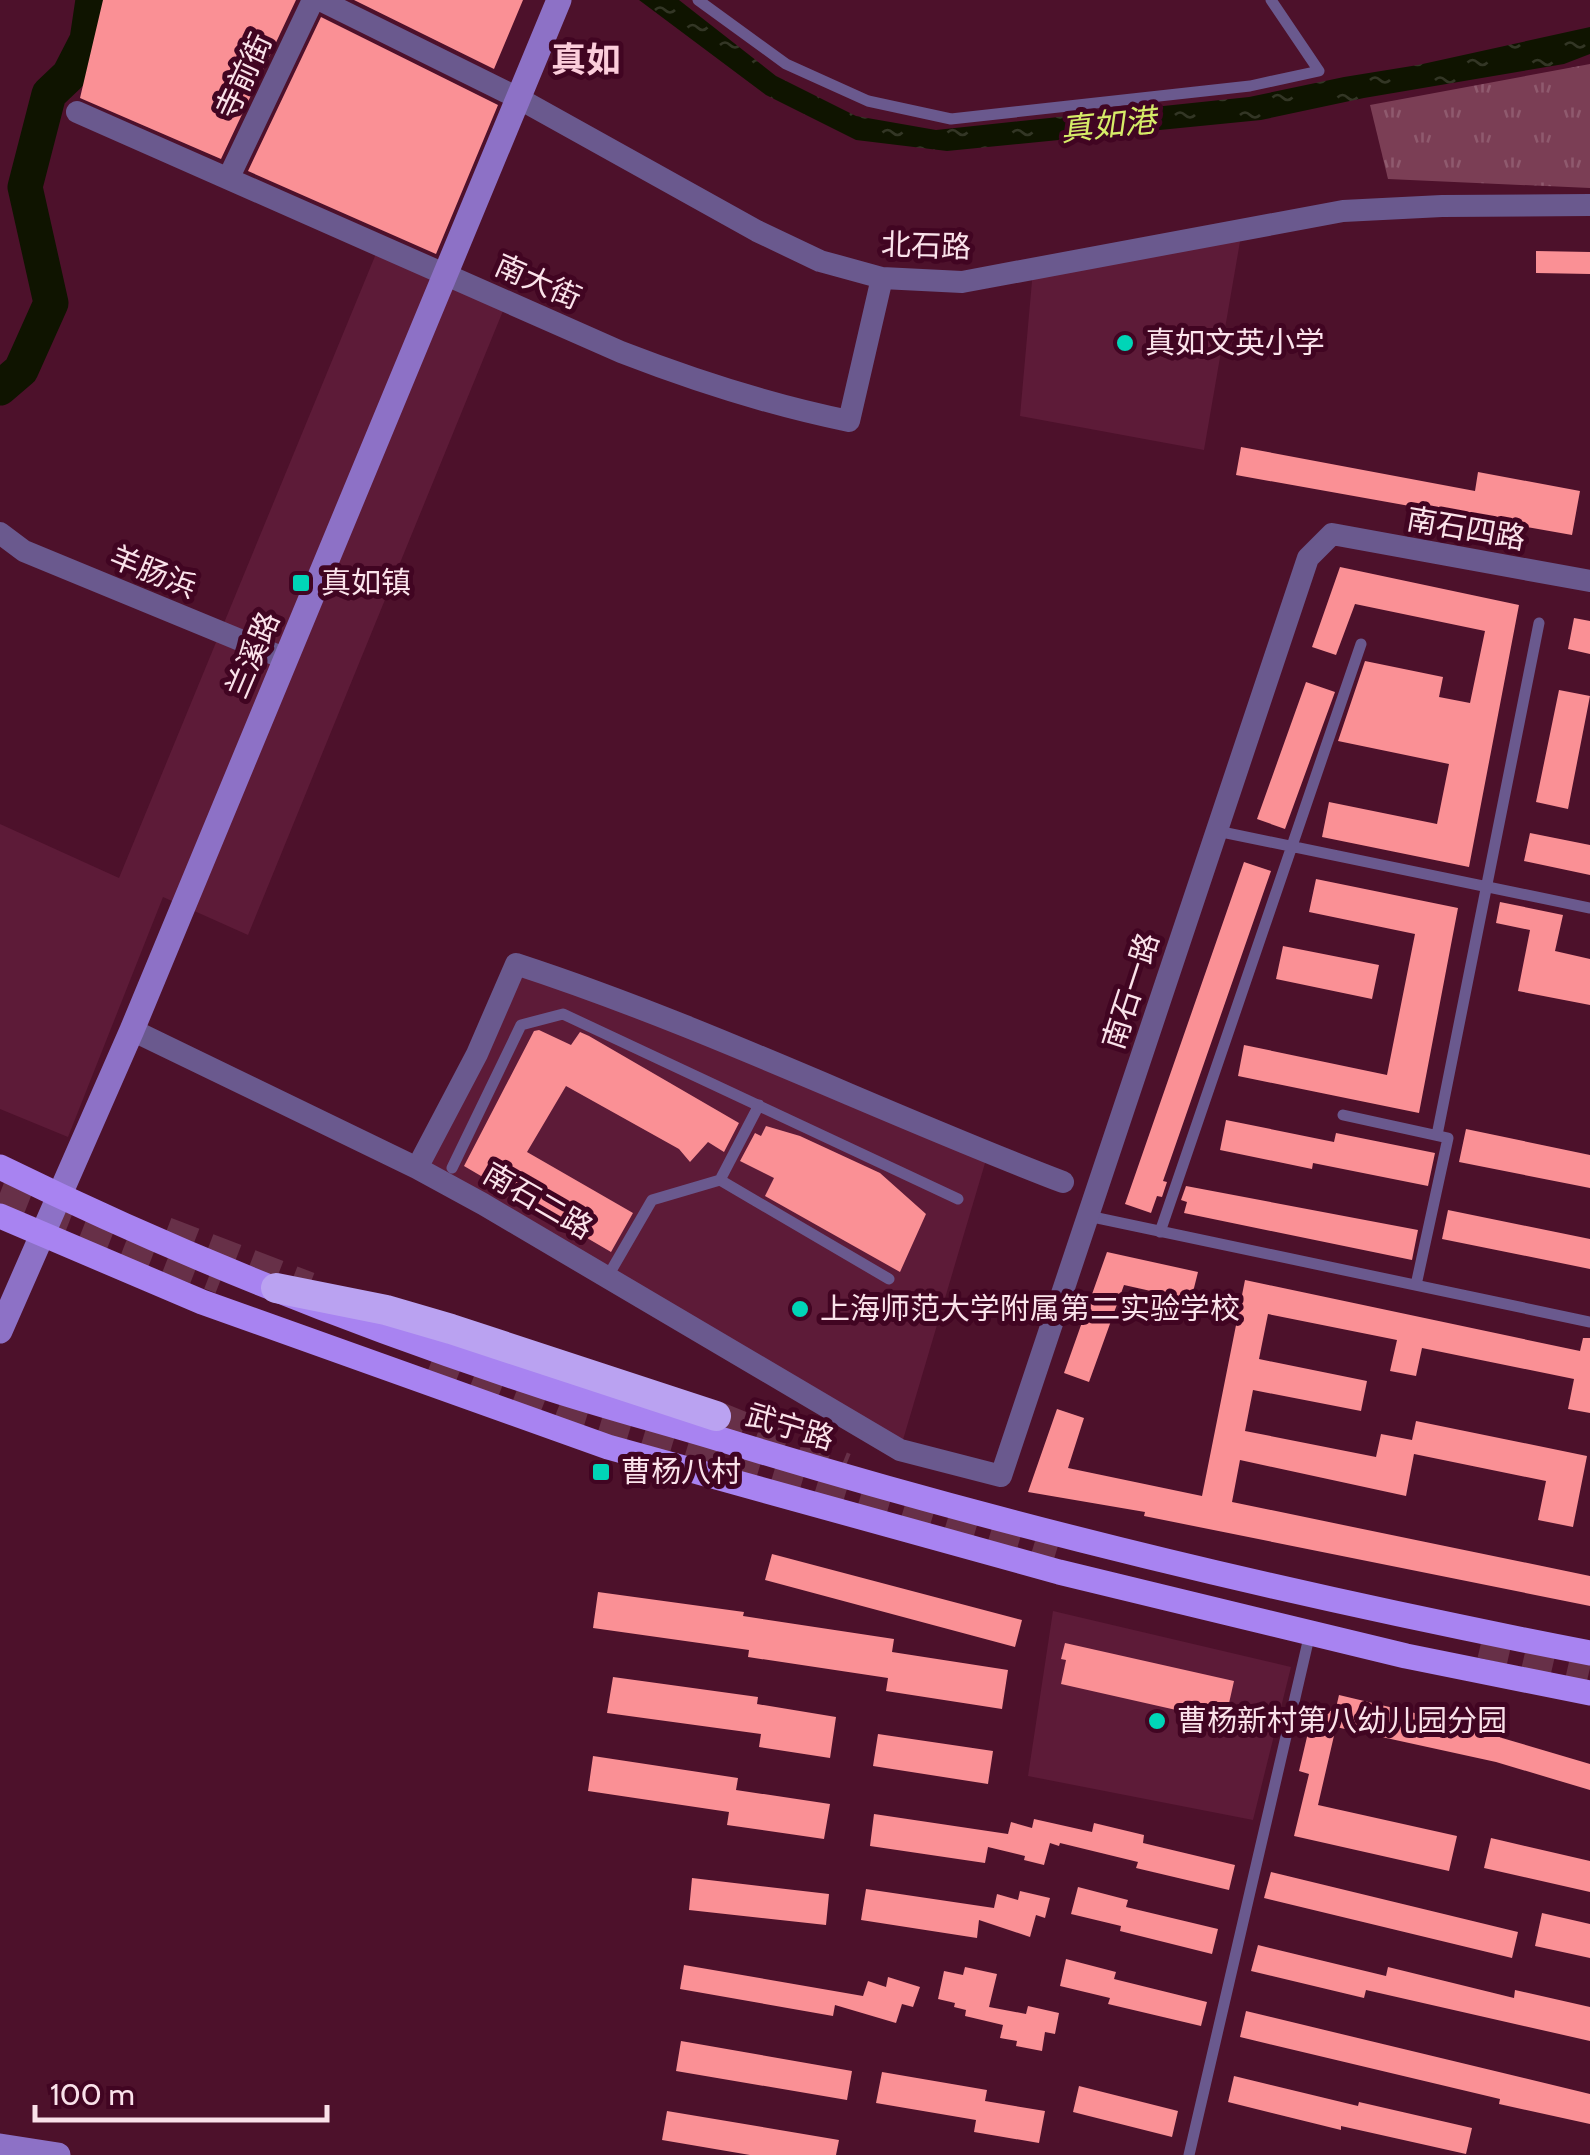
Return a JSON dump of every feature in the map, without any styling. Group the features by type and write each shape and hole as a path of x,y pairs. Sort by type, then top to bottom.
{"highway":[{"path":"276,1288 386,1310 452,1329 716,1416"}],"main road":[{"name":"武宁路","path":"0,1168 276,1288 552,1390 890,1492 1065,1538 1416,1620 1590,1653"},
{"path":"0,1216 202,1302 608,1447 884,1526 1310,1633 1590,1693"}],"street":[{"name":"北石路","path":"317,0 518,98 757,231 820,261 882,278 962,282 1343,211 1590,205"},
{"name":"寺前街","path":"229,177 317,0"},
{"name":"兰溪路","path":"0,1331 132,1030 559,0"},
{"name":"南大街","path":"76,112 621,352 694,381 777,406 849,421 882,278"},
{"name":"羊肠浜","path":"0,533 24,551 286,659"},
{"name":"南石四路","path":"1332,534 1590,581"},
{"name":"南石一路","path":"1001,1476 1308,558 1332,534"},
{"path":"417,1168 477,1054 516,964 649,1010 962,1144 1063,1182"},
{"name":"南石二路","path":"132,1030 417,1168 608,1276 900,1450 1001,1476"},
{"path":"0,2146 58,2155"}],"lane":[{"path":"698,0 786,64 868,102 951,118 1250,86 1319,71 1270,0"},
{"path":"1437,1135 1540,624"},
{"path":"1160,1232 1361,644"},
{"path":"1217,831 1590,908"},
{"path":"452,1168 522,1025 564,1014 958,1200"},
{"path":"608,1276 652,1200 720,1180 759,1104"},
{"path":"1343,1115 1448,1138 1416,1285"},
{"path":"720,1180 889,1279"},
{"path":"1088,1216 1590,1322"},
{"path":"1189,2155 1310,1633"}],"shaded area":[{"name":"真如文英小学","path":"1242,230 1204,450 1020,416 1033,270"},
{"path":"380,244 507,301 248,935 163,897 68,1137 0,1109 0,824 119,878"},
{"name":"上海师范大学附属第二实验学校","path":"516,964 988,1153 900,1450 417,1168"},
{"name":"曹杨新村第八幼儿园分园","path":"1053,1611 1291,1667 1253,1820 1028,1776"}],"green space":[{"path":"1590,64 1590,188 1388,179 1370,105"}],"water":[{"name":"真如港","path":"639,0 679,0 776,76 856,116 936,130 1249,97 1590,27 1590,54 1564,64 1261,120 947,151 856,140 766,95"}],"building":[{"path":"103,0 296,0 221,159 80,98"},
{"path":"354,0 523,0 494,69"},
{"path":"321,17 498,105 436,254 248,171"},
{"path":"1536,251 1590,252 1590,274 1536,273"},
{"path":"1241,447 1475,491 1478,472 1580,491 1572,535 1236,475"},
{"path":"1340,567 1519,605 1469,867 1322,837 1329,802 1437,824 1449,764 1338,741 1365,661 1443,677 1439,697 1470,703 1485,631 1355,604 1336,655 1312,647"},
{"path":"1574,618 1590,621 1590,654 1568,649"},
{"path":"1306,682 1335,692 1285,829 1257,819"},
{"path":"1559,690 1590,696 1568,809 1536,802"},
{"path":"1530,833 1590,845 1590,875 1524,861"},
{"path":"1244,862 1271,871 1163,1181 1167,1182 1162,1197 1157,1196 1151,1213 1125,1204"},
{"path":"1316,879 1458,908 1419,1113 1238,1076 1244,1045 1387,1075 1415,934 1309,912"},
{"path":"1500,902 1563,915 1555,951 1590,959 1590,1005 1518,991 1530,930 1496,923"},
{"path":"1283,946 1379,965 1372,999 1276,979"},
{"path":"534,1031 571,1045 580,1032 589,1036 739,1123 724,1152 708,1142 690,1162 679,1149 566,1086 527,1152 633,1213 611,1252 464,1166"},
{"path":"1226,1120 1334,1142 1336,1133 1435,1153 1428,1186 1313,1163 1312,1169 1220,1150"},
{"path":"766,1126 800,1136 880,1173 926,1214 900,1272 765,1196 774,1178 740,1161 755,1133 761,1136"},
{"path":"1466,1129 1590,1155 1590,1188 1459,1162"},
{"path":"1186,1186 1418,1230 1412,1260 1184,1213 1187,1202 1181,1200"},
{"path":"1448,1210 1590,1239 1590,1269 1442,1239"},
{"path":"1107,1252 1198,1272 1191,1300 1124,1285 1089,1382 1064,1373"},
{"path":"1245,1280 1580,1351 1583,1338 1590,1338 1590,1413 1568,1409 1574,1379 1422,1348 1416,1376 1390,1371 1397,1340 1268,1314 1259,1359 1367,1381 1361,1411 1253,1390 1245,1431 1376,1457 1381,1434 1412,1440 1416,1421 1587,1456 1573,1527 1538,1520 1546,1481 1414,1454 1406,1496 1240,1460 1232,1502 1590,1576 1590,1606 1144,1516 1145,1512 1028,1492 1057,1409 1084,1418 1068,1468 1202,1496"},
{"path":"772,1554 1022,1620 1015,1647 765,1580"},
{"path":"598,1592 744,1612 743,1616 894,1639 892,1652 1008,1670 1002,1709 886,1691 888,1678 748,1657 749,1650 593,1628"},
{"path":"1065,1643 1234,1681 1225,1721 1061,1684"},
{"path":"613,1677 758,1697 757,1704 836,1717 830,1758 759,1747 761,1734 607,1713"},
{"path":"1339,1695 1503,1734 1502,1738 1590,1764 1590,1790 1496,1762 1336,1727 1318,1805 1457,1836 1449,1871 1294,1836 1309,1774 1299,1771 1314,1707 1335,1712"},
{"path":"878,1734 993,1751 988,1784 873,1766"},
{"path":"593,1756 738,1778 736,1790 830,1804 824,1839 727,1825 729,1812 588,1791"},
{"path":"874,1814 1008,1834 1011,1822 1032,1828 1034,1819 1092,1832 1094,1823 1144,1835 1143,1843 1235,1865 1229,1890 1136,1868 1138,1862 1060,1843 1050,1843 1044,1865 988,1847 985,1863 870,1846"},
{"path":"1491,1838 1590,1861 1590,1892 1484,1868"},
{"path":"1271,1872 1518,1932 1512,1958 1264,1898"},
{"path":"692,1878 829,1894 826,1925 689,1910"},
{"path":"1078,1887 1128,1900 1126,1907 1218,1929 1212,1954 1071,1914"},
{"path":"866,1889 994,1908 997,1894 1018,1900 1020,1891 1050,1898 1045,1918 1036,1915 1030,1937 979,1920 977,1938 861,1920"},
{"path":"1542,1913 1590,1924 1590,1958 1535,1946"},
{"path":"1258,1945 1386,1976 1388,1967 1514,1998 1515,1990 1590,2007 1590,2041 1366,1990 1364,1998 1251,1971"},
{"path":"1066,1959 1116,1972 1114,1979 1207,2002 1201,2026 1108,2004 1110,1998 1060,1986"},
{"path":"684,1965 863,1996 868,1981 886,1987 888,1977 920,1987 913,2007 902,2004 896,2023 835,2005 833,2016 680,1989"},
{"path":"965,1967 997,1974 989,2007 1026,2014 1028,2006 1059,2013 1055,2034 1045,2032 1042,2051 1000,2038 1003,2025 965,2016 966,2010 954,2007 955,2003 938,1999 944,1971 963,1975"},
{"path":"1246,2011 1590,2094 1590,2124 1240,2037"},
{"path":"681,2041 852,2071 847,2100 676,2071"},
{"path":"882,2072 987,2090 985,2101 1045,2111 1039,2143 974,2132 976,2120 876,2103"},
{"path":"1234,2076 1472,2128 1466,2154 1341,2126 1341,2130 1228,2102"},
{"path":"1079,2086 1178,2111 1172,2137 1073,2112"},
{"path":"667,2111 839,2140 836,2155 750,2155 662,2140"}],"waterway":[{"path":"0,388 21,370 51,303 25,187 49,94 69,75 87,40 93,0"}],"tunnel":[{"path":"0,1193 221,1279"},
{"path":"166,1232 309,1287"},
{"path":"432,1360 560,1410 1054,1559"},
{"path":"716,1416 845,1468"},
{"path":"1481,1643 1590,1668"}],"place":[{"name":"真如文英小学","path":"1125,343"},
{"name":"真如镇","path":"301,583"},
{"name":"上海师范大学附属第二实验学校","path":"800,1309"},
{"name":"曹杨八村","path":"601,1472"},
{"name":"曹杨新村第八幼儿园分园","path":"1157,1721"}],"district":[{"name":"真如","path":"586,60"}]}
